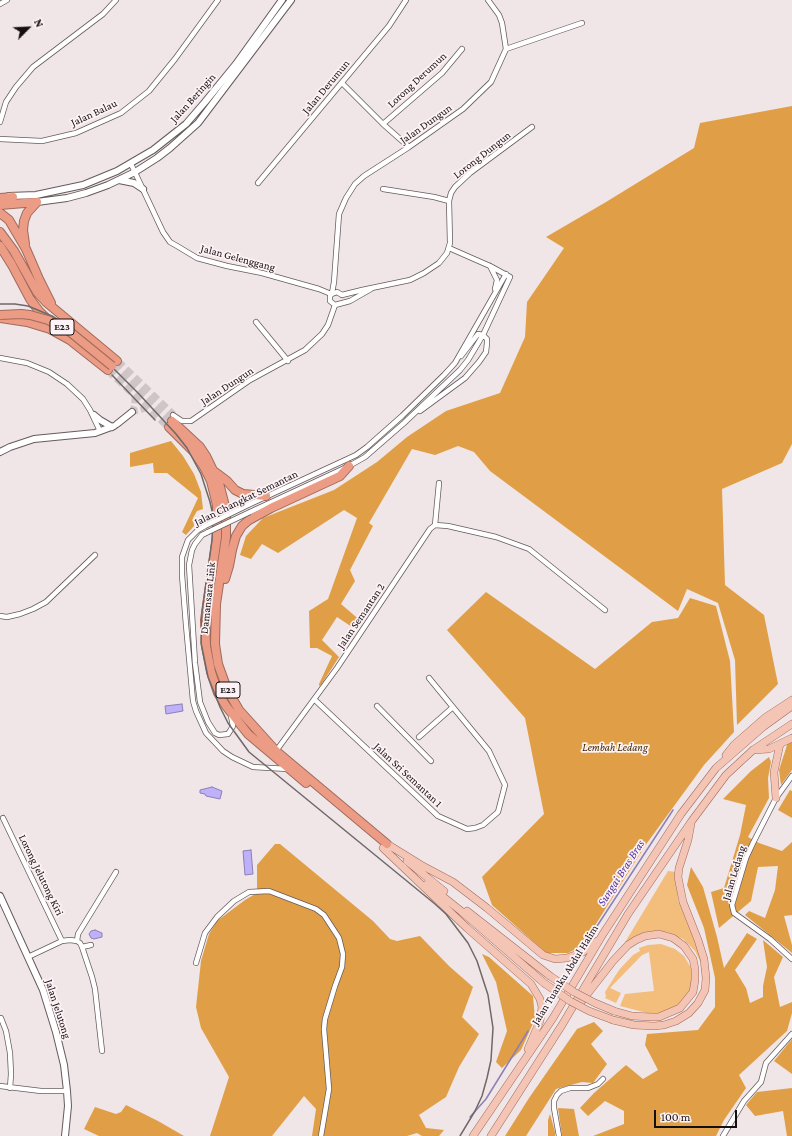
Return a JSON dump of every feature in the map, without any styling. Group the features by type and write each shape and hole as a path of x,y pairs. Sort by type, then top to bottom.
{"highway":[{"path":"0,198 13,197"},
{"path":"0,205 37,202"},
{"path":"26,249 23,230 24,221 27,213 37,202"},
{"path":"0,213 9,220 26,249 42,285 57,312"},
{"name":"E23","path":"0,232 14,251 37,292 112,366"},
{"path":"0,246 39,312 70,340"},
{"name":"E23","path":"0,317 21,314 48,320 69,331 112,366"},
{"name":"E23","path":"0,317 39,325 50,329 112,366"},
{"name":"Damansara Link","path":"171,421 188,432 206,456 221,488 226,510 226,537 216,604 215,644 218,664 227,689 239,710 276,751 385,846"},
{"name":"Damansara Link","path":"171,421 204,467 211,481 217,505 218,537 205,620 206,646 211,672 218,693 226,706 248,734 289,770 385,846"},
{"path":"216,604 229,566 236,536 242,526 249,520 271,508 340,476 349,466"},
{"path":"214,472 227,481 235,490 243,494 266,496"}],"main road":[{"path":"716,768 734,745 766,717 792,700"},
{"name":"Jalan Tuanku Abdul Halim","path":"473,1136 553,1018 603,934 681,814 716,768 763,727 792,706"},
{"name":"Jalan Tuanku Abdul Halim","path":"491,1136 562,1025 628,914 691,822 726,775 753,750 792,724"},
{"path":"753,750 769,749 792,738"},
{"path":"776,798 774,772 780,744"},
{"path":"385,846 544,983 570,1001 589,1011 613,1020 629,1024 654,1026 676,1021 689,1013 698,1003 705,990 706,978 704,959 683,902 678,877 679,868 688,840 691,822"},
{"path":"385,846 453,882 487,908 543,955 555,959 567,958 583,952 592,946 603,934"},
{"path":"385,846 550,976 574,992 614,1011 632,1016 652,1018 659,1017 680,1008 693,992 695,980 693,959 684,946 673,938 659,934 645,936 628,945 613,961 562,1025"},
{"path":"385,846 467,928 526,979 534,988 540,999 542,1007 540,1022 525,1058"}],"street":[{"path":"0,4 7,0"},
{"path":"0,122 6,102 16,87 33,67 98,18 116,0"},
{"name":"Jalan Balau","path":"0,139 42,141 76,133 121,113 149,91 175,59 218,0"},
{"name":"Jalan Beringin","path":"0,195 13,197 36,195 84,185 105,177 131,164 153,150 186,124 205,102 282,0"},
{"name":"Jalan Beringin","path":"37,202 67,198 86,193 119,180 157,158 185,136 198,123 291,0"},
{"name":"Jalan Derumun","path":"258,183 389,26 406,0"},
{"path":"488,0 502,23 506,49 582,23"},
{"path":"244,52 253,52 251,42"},
{"name":"Lorong Derumun","path":"383,124 442,72 462,49"},
{"name":"Jalan Dungun","path":"331,294 334,282 339,214 346,198 355,184 364,176 409,147 463,109 491,82 506,49"},
{"path":"342,83 383,124 409,147"},
{"name":"Lorong Dungun","path":"449,201 451,193 462,180 532,127"},
{"name":"Jalan Gelenggang","path":"131,164 166,237 182,249 197,258 262,273 319,289 331,294"},
{"path":"119,180 134,183 143,189"},
{"path":"374,287 350,301 335,304 331,302 331,294 340,294 374,287 410,280 424,273 444,258 449,248 450,239 449,201 434,197 382,190"},
{"path":"449,248 508,275"},
{"name":"Jalan Changkat Semantan","path":"486,309 487,303 497,285 497,280 490,266"},
{"name":"Jalan Changkat Semantan","path":"289,770 253,767 232,757 223,751 206,733 196,712 193,701 182,575 182,557 188,540 198,530 205,526 361,451 402,416 455,363 486,309 508,275"},
{"name":"Jalan Changkat Semantan","path":"226,706 232,718 233,726 228,734 219,735 215,733 208,722 200,702 195,663 189,565 192,550 198,539 208,532 349,466 371,453 460,370 468,360 483,335 508,275"},
{"name":"Jalan Dungun","path":"334,282 340,294"},
{"path":"340,294 342,302"},
{"name":"Jalan Dungun","path":"171,421 191,421 250,380 288,361 305,350 322,334 328,326 332,318 335,304"},
{"path":"256,322 288,361"},
{"path":"404,423 465,378 486,352 487,339 483,335 478,334 455,363"},
{"path":"0,358 27,363 49,372 76,392 94,415 100,420 114,426"},
{"path":"0,452 34,439 95,433 114,426 132,412"},
{"path":"94,415 100,431"},
{"path":"439,483 435,525 448,526 496,537 529,549 605,610"},
{"name":"Jalan Semantan 2","path":"276,751 315,700 430,529 435,525"},
{"path":"0,616 7,617 20,614 46,602 95,555"},
{"name":"Jalan Sri Semantan 1","path":"315,700 438,816 467,829 483,825 498,812 505,785 489,751 429,678"},
{"path":"377,706 431,761"},
{"path":"418,737 453,707"},
{"name":"Jalan Ledang","path":"792,776 776,798 746,858 732,905 734,913 770,939 792,959"},
{"name":"Lorong Jelutong Kiri","path":"3,818 62,941"},
{"path":"76,941 78,934 116,872"},
{"path":"196,963 205,933 217,917 234,901 249,892 269,891 316,908 324,915 334,929 340,942 343,954 342,967 325,1019 324,1029 329,1089 322,1136"},
{"name":"Jalan Jelutong","path":"0,896 43,990 56,1032 64,1064 67,1091 68,1106 65,1136"},
{"path":"28,957 62,941 70,940 80,943 94,989 102,1051"},
{"path":"82,947 91,945"},
{"path":"1,1018 6,1031 10,1053 10,1088"},
{"path":"723,1136 737,1112 761,1082 766,1063 792,1034"},
{"path":"559,1136 554,1108 554,1101 557,1095 561,1091 570,1088 588,1088 598,1084 603,1079"},
{"path":"0,1086 40,1091 67,1091"}],"shaded area":[{"path":"182,704 183,711 166,714 165,706"},
{"path":"212,787 222,791 220,799 200,793 200,790"},
{"path":"251,850 253,874 245,875 243,851"},
{"path":"668,871 676,872 678,900 701,957 701,963 695,951 683,939 667,932 653,932 637,936 624,944"},
{"path":"95,930 102,933 102,937 94,939 91,938 89,934 91,931"},
{"path":"661,944 675,949 684,956 691,968 694,981 690,995 672,1014 655,1015 620,1006 625,994 654,991 649,952 642,955 610,988 621,993 616,1003 605,998 605,992 619,970 633,955 640,951 639,948 648,945"}],"green space":[{"path":"792,106 792,444 782,463 722,489 725,585 764,615 778,684 737,725 735,660 718,603 687,589 678,611 490,471 474,452 458,446 435,455 412,449 369,523 373,526 350,570 355,581 341,604 362,622 355,629 337,617 322,640 339,657 319,686 332,656 317,648 310,648 309,611 328,599 357,518 344,510 278,553 262,544 251,559 240,555 246,536 263,518 334,490 377,462 407,437 446,411 500,393 525,337 527,302 564,248 546,237 694,148 700,123"},
{"path":"171,441 183,456 194,474 201,492 203,509 197,511 193,518 194,526 186,535 182,532 198,498 167,473 154,473 153,463 130,467 130,453"},
{"name":"Lembah Ledang","path":"486,592 595,669 652,622 678,618 690,598 716,606 730,661 734,732 704,765 647,843 582,946 568,953 546,953 492,905 482,877 544,814 525,718 447,630"},
{"path":"792,740 792,770 781,785 779,770 788,742"},
{"path":"769,757 771,762 768,778 769,798 748,837 759,843 782,851 792,842 792,915 784,916 792,945 792,953 745,915 749,911 765,918 775,890 778,866 758,867 751,901 719,928 711,892 724,888 740,835 746,805 723,799 751,771"},
{"path":"790,790 792,791 792,818 778,810"},
{"path":"275,844 280,844 373,921 390,939 397,941 420,936 449,966 473,987 462,1017 479,1034 459,1067 446,1097 419,1115 426,1128 444,1130 439,1136 422,1136 417,1133 407,1136 312,1136 316,1109 304,1096 272,1136 210,1136 229,1077 201,1028 196,1007 201,961 209,934 217,921 257,893 257,865"},
{"path":"691,867 703,887 724,968 747,933 757,939 735,970 746,988 750,1003 763,997 763,986 767,967 763,940 783,957 774,977 780,1007 792,1002 792,1013 787,1031 739,1075 746,1088 724,1120 716,1136 593,1136 624,1124 624,1111 605,1101 588,1116 580,1108 594,1093 626,1065 643,1079 658,1070 645,1045 647,1034 698,1030 715,1007 715,978 704,928 687,885"},
{"path":"482,954 489,957 533,996 535,1019 521,1050 502,1068 496,1062 507,1031 496,982"},
{"path":"594,1022 603,1031 591,1044 607,1064 593,1083 582,1082 556,1089 526,1136 505,1136 529,1098 577,1029"},
{"path":"792,1039 792,1074 774,1061"},
{"path":"792,1088 792,1136 787,1136 783,1111 755,1116 746,1105 757,1092"},
{"path":"126,1105 184,1136 99,1136 84,1129 95,1107 116,1114 121,1112"},
{"path":"558,1108 574,1109 579,1136 562,1136"},
{"path":"550,1114 555,1136 548,1136 548,1120"}],"waterway":[{"name":"Sungai Bras Bras","path":"584,946 673,810"},
{"name":"Sungai Bras Bras","path":"470,1117 486,1099 528,1031"}],"tunnel":[{"path":"117,361 173,415"},
{"path":"112,366 172,421"},
{"path":"108,370 169,427"},
{"path":"132,412 135,395"},
{"path":"132,412 148,408"}],"railway":[{"path":"0,304 28,306 52,316 71,328 82,337 139,394 187,448 201,474 213,515 212,540 202,612 201,643 208,677 228,723 249,752 435,904 446,914 468,943 477,961 488,995 493,1028 491,1060 482,1096 460,1136"},
{"path":"112,375 155,420"}]}
